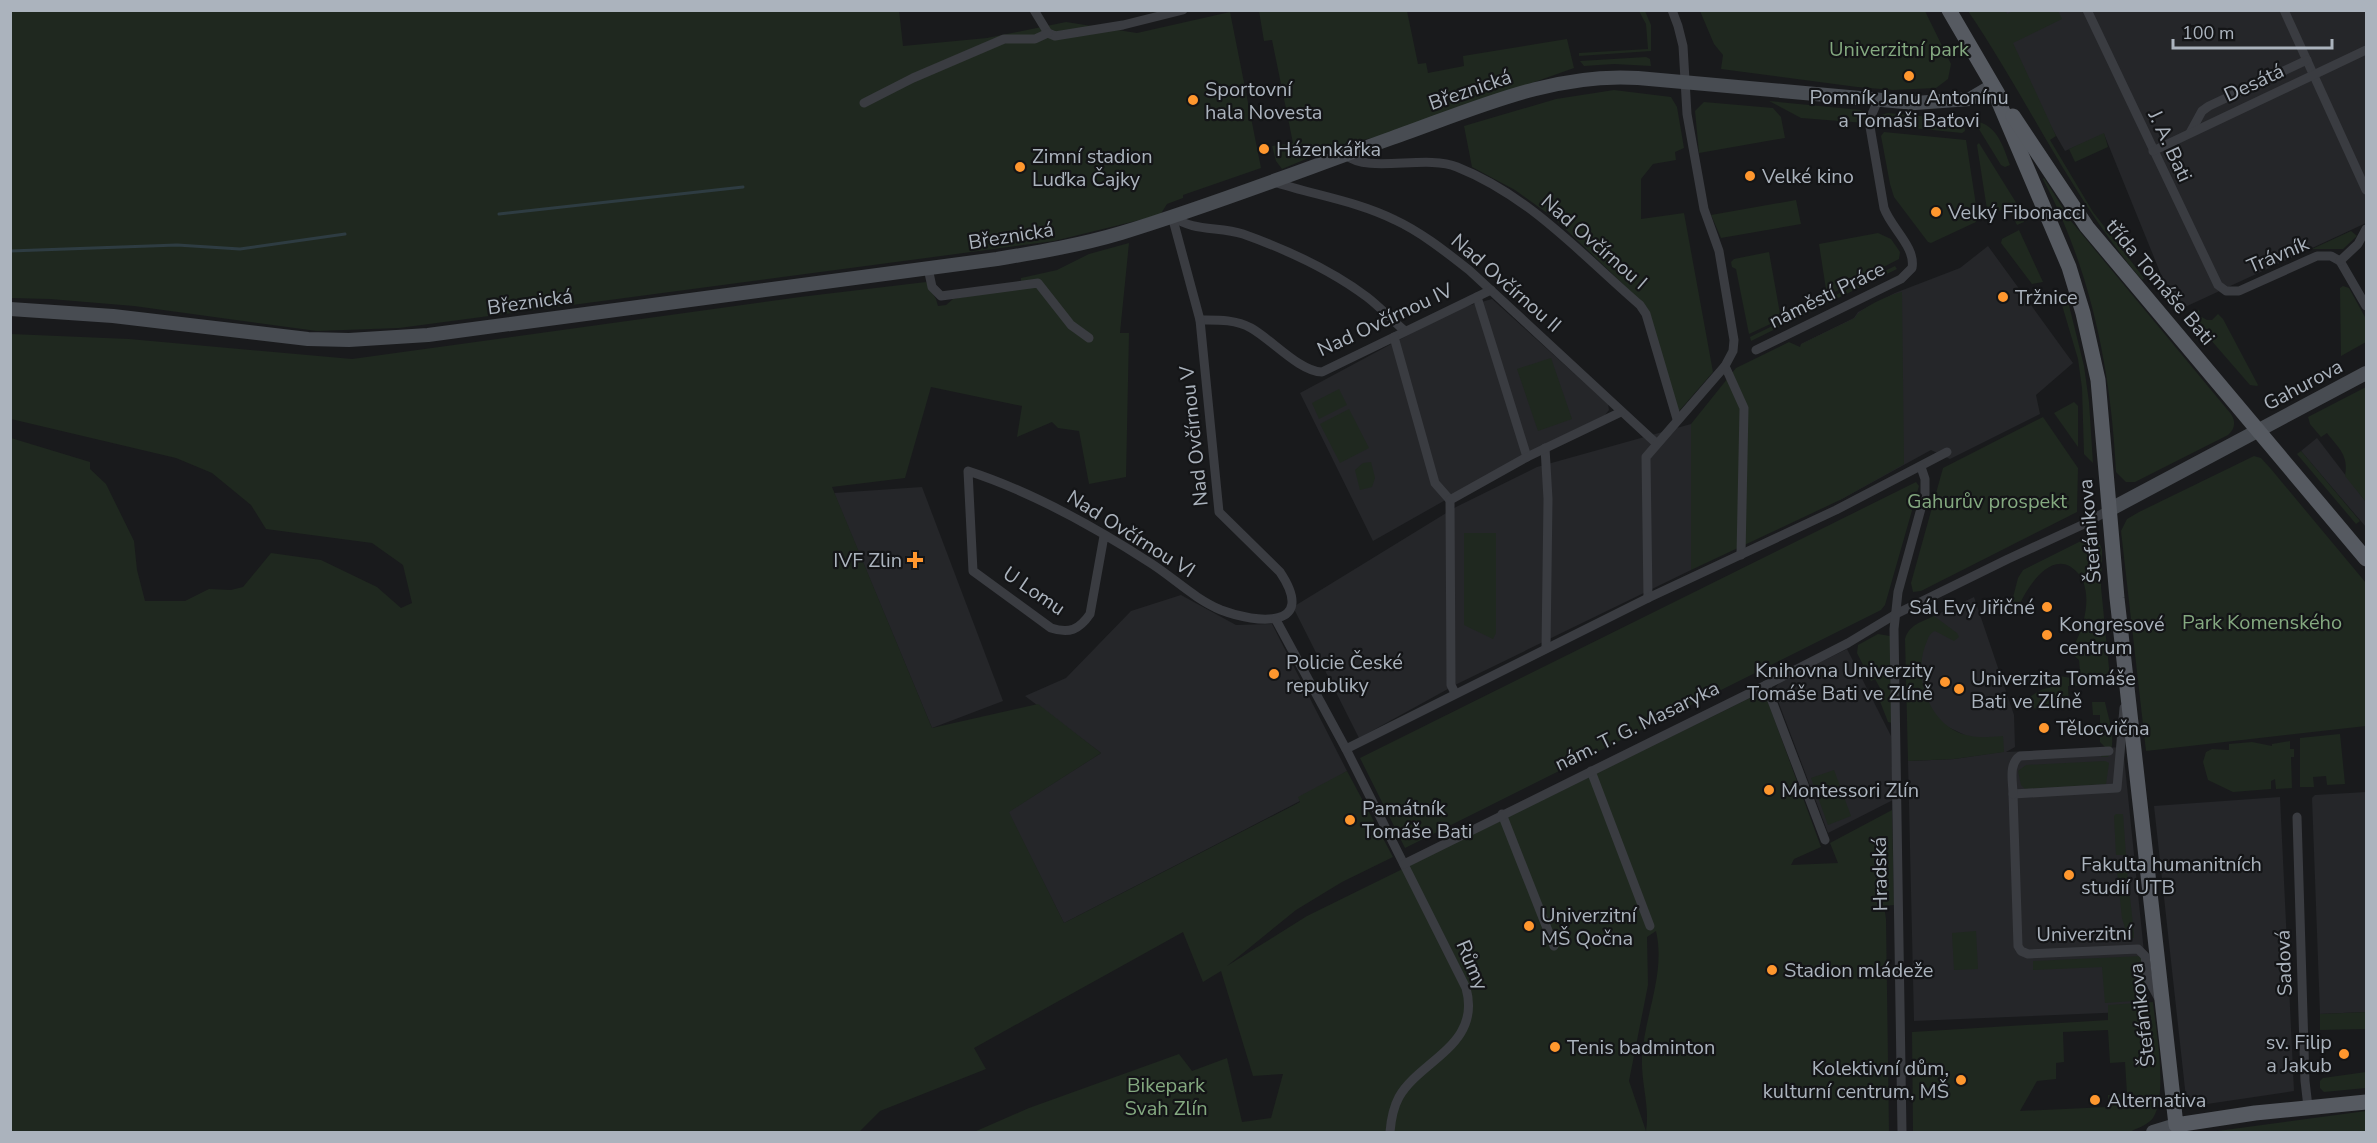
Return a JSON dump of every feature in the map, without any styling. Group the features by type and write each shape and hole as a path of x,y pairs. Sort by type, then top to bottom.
{"main road":[{"name":"třída Tomáše Bati","path":"1949,10 1992,86 2087,227 2367,559"},
{"name":"Březnická","path":"10,309 103,315 308,339 379,339 428,335 1055,249 1120,233 1172,216 1520,93 1566,81 1610,76 1915,103 1961,101 1979,95 1992,86"},
{"name":"Štefánikova","path":"1992,86 2058,240 2083,313 2098,380 2127,688 2177,1129"},
{"name":"Gahurova","path":"2258,432 2367,373"},
{"name":"nám. T. G. Masaryka","path":"2109,510 2258,432"},
{"path":"2153,1132 2308,1107 2367,1102"}],"street":[{"path":"1034,10 1052,36 1123,25 1179,11"},
{"path":"1648,598 1646,457 1725,366 1734,345 1734,326 1719,251 1704,208 1687,114 1681,36 1672,10"},
{"name":"J. A. Bati","path":"2087,10 2218,285 2228,291"},
{"path":"2284,10 2367,190"},
{"path":"864,103 913,78 1005,39 1035,39 1048,33"},
{"name":"Desátá","path":"2153,151 2367,50"},
{"name":"Desátá","path":"2190,133 2202,111 2209,105 2307,60"},
{"name":"náměstí Práce","path":"1756,350 1901,279 1912,268 1909,251 1888,219 1884,208 1869,121 1878,100"},
{"name":"Nad Ovčírnou I","path":"1346,155 1354,160 1370,164 1424,162 1448,164 1503,191 1544,219 1640,305 1646,314 1677,419"},
{"name":"Nad Ovčírnou II","path":"1272,181 1360,206 1395,220 1446,252 1491,290 1656,443"},
{"path":"1172,216 1189,226 1224,229 1247,236 1326,272 1366,297 1405,331"},
{"name":"Nad Ovčírnou V","path":"1172,216 1200,320 1218,507 1221,517 1287,581 1292,599 1291,607 1286,614 1276,620"},
{"path":"2367,229 2358,244 2340,261 2367,306"},
{"name":"Trávník","path":"2228,291 2244,290 2317,256 2331,256 2340,261"},
{"path":"928,268 932,287 941,296 1038,283 1071,325 1089,338"},
{"name":"Nad Ovčírnou IV","path":"1200,320 1231,321 1250,327 1306,369 1316,372 1327,371 1491,290"},
{"path":"1477,297 1527,457"},
{"path":"1394,338 1436,483 1450,500 1451,685 1455,693"},
{"path":"1725,366 1744,408 1741,555"},
{"path":"1450,500 1527,457 1621,412"},
{"path":"1545,448 1548,499 1546,648"},
{"path":"1346,749 1546,648 1741,555 1947,452"},
{"name":"Hradská","path":"1902,1132 1895,726 1896,614 1898,592 1925,494 1925,479 1921,467"},
{"name":"Nad Ovčírnou VI","path":"968,471 1011,486 1046,503 1153,565 1197,597 1220,609 1243,617 1276,620"},
{"name":"U Lomu","path":"968,471 973,571 1050,628 1066,632 1075,629 1083,624 1090,614 1104,536"},
{"name":"nám. T. G. Masaryka","path":"1404,864 1766,685 1848,643 1896,614 2109,510"},
{"path":"1276,620 1346,749 1404,864"},
{"path":"1766,685 1824,840"},
{"path":"2013,794 2117,788 2121,727 2127,688"},
{"name":"Univerzitní","path":"2109,751 2016,758 2012,767 2019,949 2028,954 2140,950 2145,956 2148,979 2162,1003"},
{"path":"1591,771 1650,926"},
{"path":"1502,814 1554,946"},
{"name":"Sadová","path":"2297,817 2305,1081 2308,1107"},
{"name":"Růmy","path":"1390,1132 1395,1106 1400,1096 1407,1086 1438,1060 1454,1042 1470,1008 1466,988 1404,864"}],"shaded area":[{"path":"2005,11 2366,11 2366,223 2185,307 2164,282 2104,134 2065,151 1998,36"},
{"path":"1988,246 2073,363 2036,395 2040,414 1950,459 1931,450 1840,500 1801,344 1854,318 1858,312 1895,293 1960,268"},
{"path":"1492,299 1608,404 1609,410 1605,415 1541,446 1373,541 1300,393 1436,320 1464,307"},
{"path":"1691,424 1691,570 1457,684 1359,738 1293,607 1456,507 1537,467"},
{"path":"2317,438 2366,502 2366,527 2301,451"},
{"path":"922,487 1003,701 932,728 834,493"},
{"path":"1181,595 1236,625 1272,624 1347,771 1300,801 1064,923 1008,812 1101,753 1025,696 1066,678 1131,611"},
{"path":"1974,597 2014,715 2015,747 2006,752 2123,747 2150,1011 1914,1021 1908,761 1954,759 2001,752 1918,713 1914,633 1934,616"},
{"path":"1847,649 1891,736 1893,800 1828,833 1775,688 1780,682"},
{"path":"2366,792 2366,1012 2320,1014 2312,798 2315,795"},
{"path":"2280,797 2294,1091 2187,1107 2154,806"}],"green space":[{"path":"899,10 903,46 987,38 1066,22 1137,33 1230,12 1261,168 1183,195 1183,198 1167,204 1160,215 1054,241 399,328 317,331 134,306 11,298 11,11"},
{"path":"1259,11 1407,11 1418,64 1426,63 1428,73 1464,66 1463,56 1567,39 1574,68 1389,134 1340,145 1282,169 1276,161 1272,146 1293,143 1272,40 1264,41"},
{"path":"1639,11 1645,11 1651,25 1651,51 1579,56 1579,53 1648,49 1646,24"},
{"name":"Univerzitní park","path":"1700,11 1925,11 1951,64 1948,79 1936,88 1893,90 1721,69 1723,55 1714,44"},
{"path":"1968,11 2006,11 2007,14 2014,11 2058,11 2062,19 2013,43 2056,136 2050,140 2093,212 2144,278 2142,280 2117,249 2072,182"},
{"path":"1646,57 1650,59 1651,66 1614,64 1584,66 1580,61"},
{"path":"1614,90 1671,97 1677,107 1684,148 1675,152 1676,160 1653,164 1641,179 1641,219 1684,213 1713,372 1673,418 1644,317 1626,287 1554,218 1515,190 1472,167 1464,126 1556,99"},
{"path":"1769,101 1861,110 1865,114 1865,123 1801,118"},
{"path":"1704,102 1773,108 1781,117 1785,138 1699,153 1695,111"},
{"path":"1888,113 1964,120 1965,131 1962,133 1873,124 1877,116"},
{"path":"1974,121 1994,131 2010,165 2005,167 2001,165"},
{"path":"1884,132 1966,140 1978,218 1976,222 1931,243 1928,242 1894,197 1881,136"},
{"path":"2104,133 2108,147 2075,162 2069,149"},
{"path":"1979,143 2025,217 2024,222 2017,225 2008,207 1988,216 1977,145"},
{"path":"2044,178 2071,221 2234,420 2233,428 2228,435 2135,482 2126,482 2116,472 2109,396 2096,321 2074,249"},
{"path":"1796,200 1801,224 1721,238 1711,215"},
{"path":"2019,230 2043,282 2032,284 2001,243 2002,239"},
{"path":"2351,231 2357,236 2343,249 2312,249"},
{"path":"1878,233 1891,239 1900,252 1899,259 1827,296 1819,244"},
{"name":"Bikepark Svah Zlín","path":"1129,243 1120,333 1129,333 1126,477 1089,484 1079,431 1058,428 1052,422 1017,437 1022,406 931,387 905,478 832,487 932,728 1038,704 1101,753 1009,812 1064,923 1300,802 1298,797 1347,771 1393,857 1342,882 1296,910 1227,966 1307,916 1764,691 1821,847 1794,859 1791,865 1838,863 1830,843 1892,810 1894,905 1884,906 1889,1132 974,1132 1029,1108 1179,1054 1192,1071 1227,1058 1242,1122 1271,1118 1283,1074 1253,1076 1221,971 1203,982 1183,932 974,1048 986,1069 880,1111 859,1132 11,1132 11,438 90,462 90,469 106,484 134,541 137,570 145,601 185,601 209,589 231,590 243,587 271,553 321,560 377,587 401,608 412,603 403,565 372,543 266,529 251,505 212,473 176,458 11,419 11,334 129,339 352,359 800,297 926,282 938,306 946,305 953,299 1021,287 1021,278 1057,270 1089,254","holes":["1656,931 1658,947 1656,979 1642,1058 1647,1113 1646,1131 1629,1081 1648,985 1647,937"]},
{"path":"1769,252 1781,319 1749,334 1736,269 1732,267 1731,262 1734,259"},
{"path":"1895,266 1897,269 1751,341 1750,337"},
{"path":"2343,286 2349,288 2366,319 2366,342 2341,356 2340,288"},
{"path":"1902,292 1904,464 1840,500 1691,570 1691,424 1736,368 1789,342 1800,347 1801,344 1855,318 1862,310 1876,302"},
{"path":"2066,293 2084,366 2093,463 2084,454 2082,388 2078,359 2059,295"},
{"path":"2199,309 2200,316 2207,320 2212,320 2218,314 2223,319 2257,386 2250,385 2197,324 2196,315"},
{"path":"1551,358 1572,419 1538,431 1517,369"},
{"path":"2366,387 2366,502 2345,476 2346,463 2339,448 2327,433 2321,437 2310,424 2308,417"},
{"path":"1339,389 1347,405 1319,419 1312,403"},
{"path":"2074,402 2078,406 2078,447 2054,413"},
{"path":"1349,409 1369,448 1340,463 1320,424"},
{"name":"Gahurův prospekt","path":"2043,417 2078,468 2077,512 1921,591 1913,592 1911,583 1943,468"},
{"path":"2301,451 2360,521 2356,524 2297,454"},
{"name":"Park Komenského","path":"2254,456 2261,458 2271,469 2366,583 2366,726 2146,751 2121,531 2127,519 2139,512"},
{"path":"1371,462 1375,478 1372,487 1360,490 1355,470 1363,463"},
{"path":"1916,482 1919,486 1885,605 1881,610 1405,848 1360,758"},
{"path":"1464,533 1496,533 1496,633 1493,639 1464,625"},
{"path":"2094,536 2098,539 2102,550 2101,587 2110,678 2100,685 2068,686 2069,706 2024,709 2023,701 2041,690 2056,685 2060,676 2071,678 2080,671 2079,660 2070,652 2084,621 2086,596 2079,575 2071,567 2062,564 2053,565 2037,577 2017,611 2010,609 2018,578 2023,570"},
{"path":"1934,616 1959,637 1954,641 1935,631 1929,636 1923,652 1921,664 1924,688 1933,710 1949,727 1962,734 1975,737 2003,736 2004,752 1954,759 1908,761 1905,639 1913,627"},
{"path":"1878,634 1890,636 1892,723 1888,722 1876,691 1880,688 1875,679 1871,681 1857,653 1858,645"},
{"path":"2092,702 2105,702 2112,737 2108,757 2101,757 2106,748 2100,742 2100,715 2093,715"},
{"path":"2340,734 2345,784 2327,785 2326,776 2313,777 2314,787 2300,787 2300,738"},
{"path":"2290,741 2290,749 2294,749 2294,757 2291,757 2292,788 2276,789 2275,779 2271,781 2271,789 2233,792 2208,780 2203,762 2206,752 2212,749 2229,750 2229,744 2252,742 2272,746 2272,744"},
{"path":"2105,761 2109,763 2106,784 2025,789 2021,785 2018,771 2026,765"},
{"path":"1834,770 1851,816 1828,825 1811,778"},
{"path":"2123,814 2126,855 2116,855 2114,816"},
{"path":"2127,870 2134,938 2128,938 2122,918 2117,871"},
{"path":"1976,931 1978,969 1954,970 1952,933"},
{"path":"2143,956 2147,1000 2105,1003 2102,967 2033,970 2033,961"},
{"path":"2153,1002 2160,1094 2153,1118 2148,1123 2130,1132 1913,1132 1912,1032 2108,1020 2108,1005","holes":["2108,1030 2110,1063 2125,1062 2127,1094 2108,1095 2108,1107 2020,1111 2037,1081 2056,1079 2056,1063 2064,1062 2063,1032"]},
{"path":"2366,1012 2366,1029 2320,1030 2320,1014"},
{"path":"2366,1072 2366,1088 2324,1092 2320,1088 2320,1081 2323,1078"},
{"path":"2366,1111 2366,1132 2210,1132"}],"waterway":[{"path":"499,214 743,187"},
{"path":"10,251 177,245 240,249 345,234"}],"place":[{"name":"Pomník Janu Antonínu a Tomáši Baťovi","path":"1909,76"},
{"name":"Sportovní hala Novesta","path":"1193,100"},
{"name":"Házenkářka","path":"1264,149"},
{"name":"Zimní stadion Luďka Čajky","path":"1020,167"},
{"name":"Velké kino","path":"1750,176"},
{"name":"Velký Fibonacci","path":"1936,212"},
{"name":"Tržnice","path":"2003,297"},
{"name":"IVF Zlin","path":"915,560"},
{"name":"Sál Evy Jiřičné","path":"2047,607"},
{"name":"Kongresové centrum","path":"2047,635"},
{"name":"Policie České republiky","path":"1274,674"},
{"name":"Knihovna Univerzity Tomáše Bati ve Zlíně","path":"1945,682"},
{"name":"Univerzita Tomáše Bati ve Zlíně","path":"1959,689"},
{"name":"Tělocvična","path":"2044,728"},
{"name":"Montessori Zlín","path":"1769,790"},
{"name":"Památník Tomáše Bati","path":"1350,820"},
{"name":"Fakulta humanitních studií UTB","path":"2069,875"},
{"name":"Univerzitní MŠ Qočna","path":"1529,926"},
{"name":"Stadion mládeže","path":"1772,970"},
{"name":"Tenis badminton","path":"1555,1047"},
{"name":"sv. Filip a Jakub","path":"2344,1054"},
{"name":"Kolektivní dům, kulturní centrum, MŠ","path":"1961,1080"},
{"name":"Alternativa","path":"2095,1100"}]}
